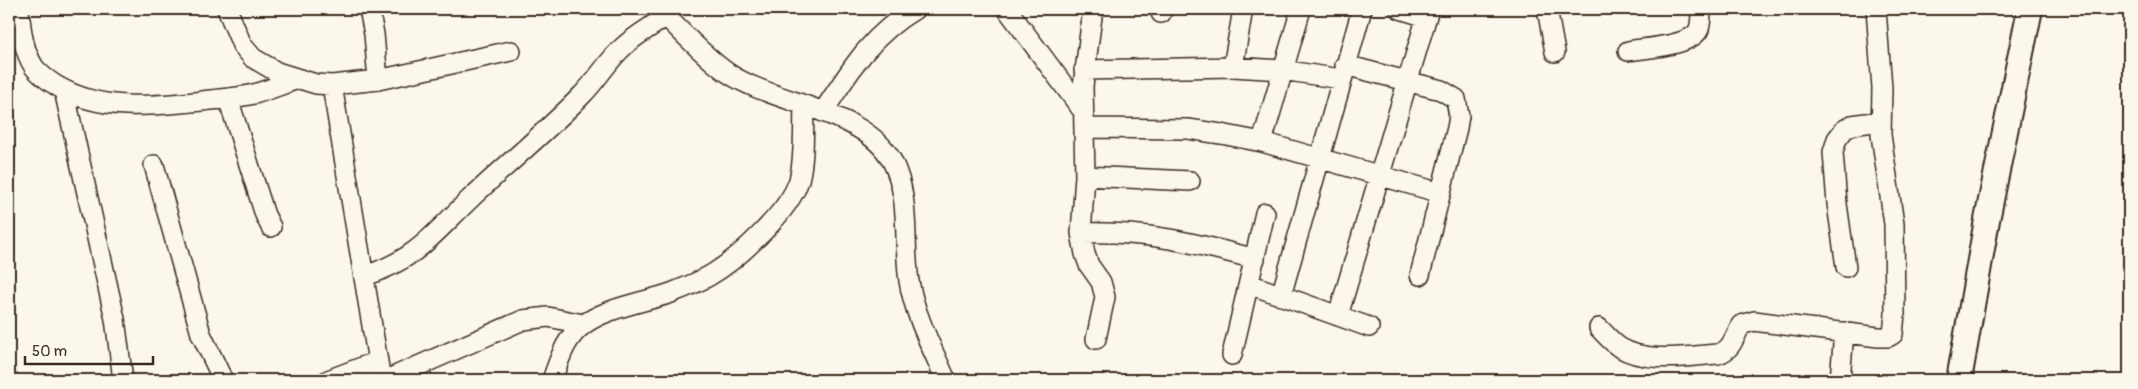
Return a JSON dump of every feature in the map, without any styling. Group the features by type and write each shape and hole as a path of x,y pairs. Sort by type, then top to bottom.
{"street":[{"path":"18,9 26,50 35,68 47,80 64,90 86,99 110,104 142,106 228,98 253,94 298,79"},
{"path":"227,9 242,45 253,58 272,70 316,84 378,80 511,51"},
{"path":"369,9 374,34 378,80"},
{"path":"823,112 869,45 901,17 915,9"},
{"path":"1093,9 1084,70 1085,176 1081,233 1089,265 1100,282 1105,297 1105,306 1096,339"},
{"path":"1233,68 1243,9"},
{"path":"1262,142 1301,9"},
{"path":"1281,296 1318,158 1362,9"},
{"path":"1338,316 1427,13 1400,9"},
{"path":"1547,9 1555,52"},
{"path":"1628,51 1681,42 1692,38 1699,30 1701,9"},
{"path":"1599,328 1620,348 1652,357 1718,354 1724,352 1730,347 1741,325 1754,321 1888,337 1893,334 1894,210 1880,121 1882,88 1876,9"},
{"path":"1959,380 1987,220 2030,9"},
{"path":"365,276 400,262 429,240 462,206 581,97 624,46 666,11 711,59 728,73 770,93 823,112 867,133 880,143 892,160 898,175 902,195 909,280 914,302 946,380"},
{"path":"1013,12 1084,119"},
{"path":"1084,70 1233,68 1343,72 1406,82 1441,90 1456,99 1459,116 1457,128 1420,275"},
{"path":"332,84 382,380"},
{"path":"64,90 114,319 123,380"},
{"path":"228,98 265,215 271,227"},
{"path":"552,380 570,339 583,324 601,315 672,292 710,275 740,252 774,220 794,192 799,179 804,105"},
{"path":"1084,119 1188,129 1262,142 1441,193"},
{"path":"1846,267 1837,204 1833,152 1837,139 1844,130 1852,126 1880,121"},
{"path":"154,166 201,334 223,380"},
{"path":"1085,176 1190,181"},
{"path":"1232,355 1265,213"},
{"path":"1081,233 1130,232 1158,236 1255,260"},
{"path":"1249,284 1369,327"},
{"path":"386,380 523,320 548,317 583,324"},
{"path":"1840,380 1844,332"},
{"path":"328,380 378,361"}]}
